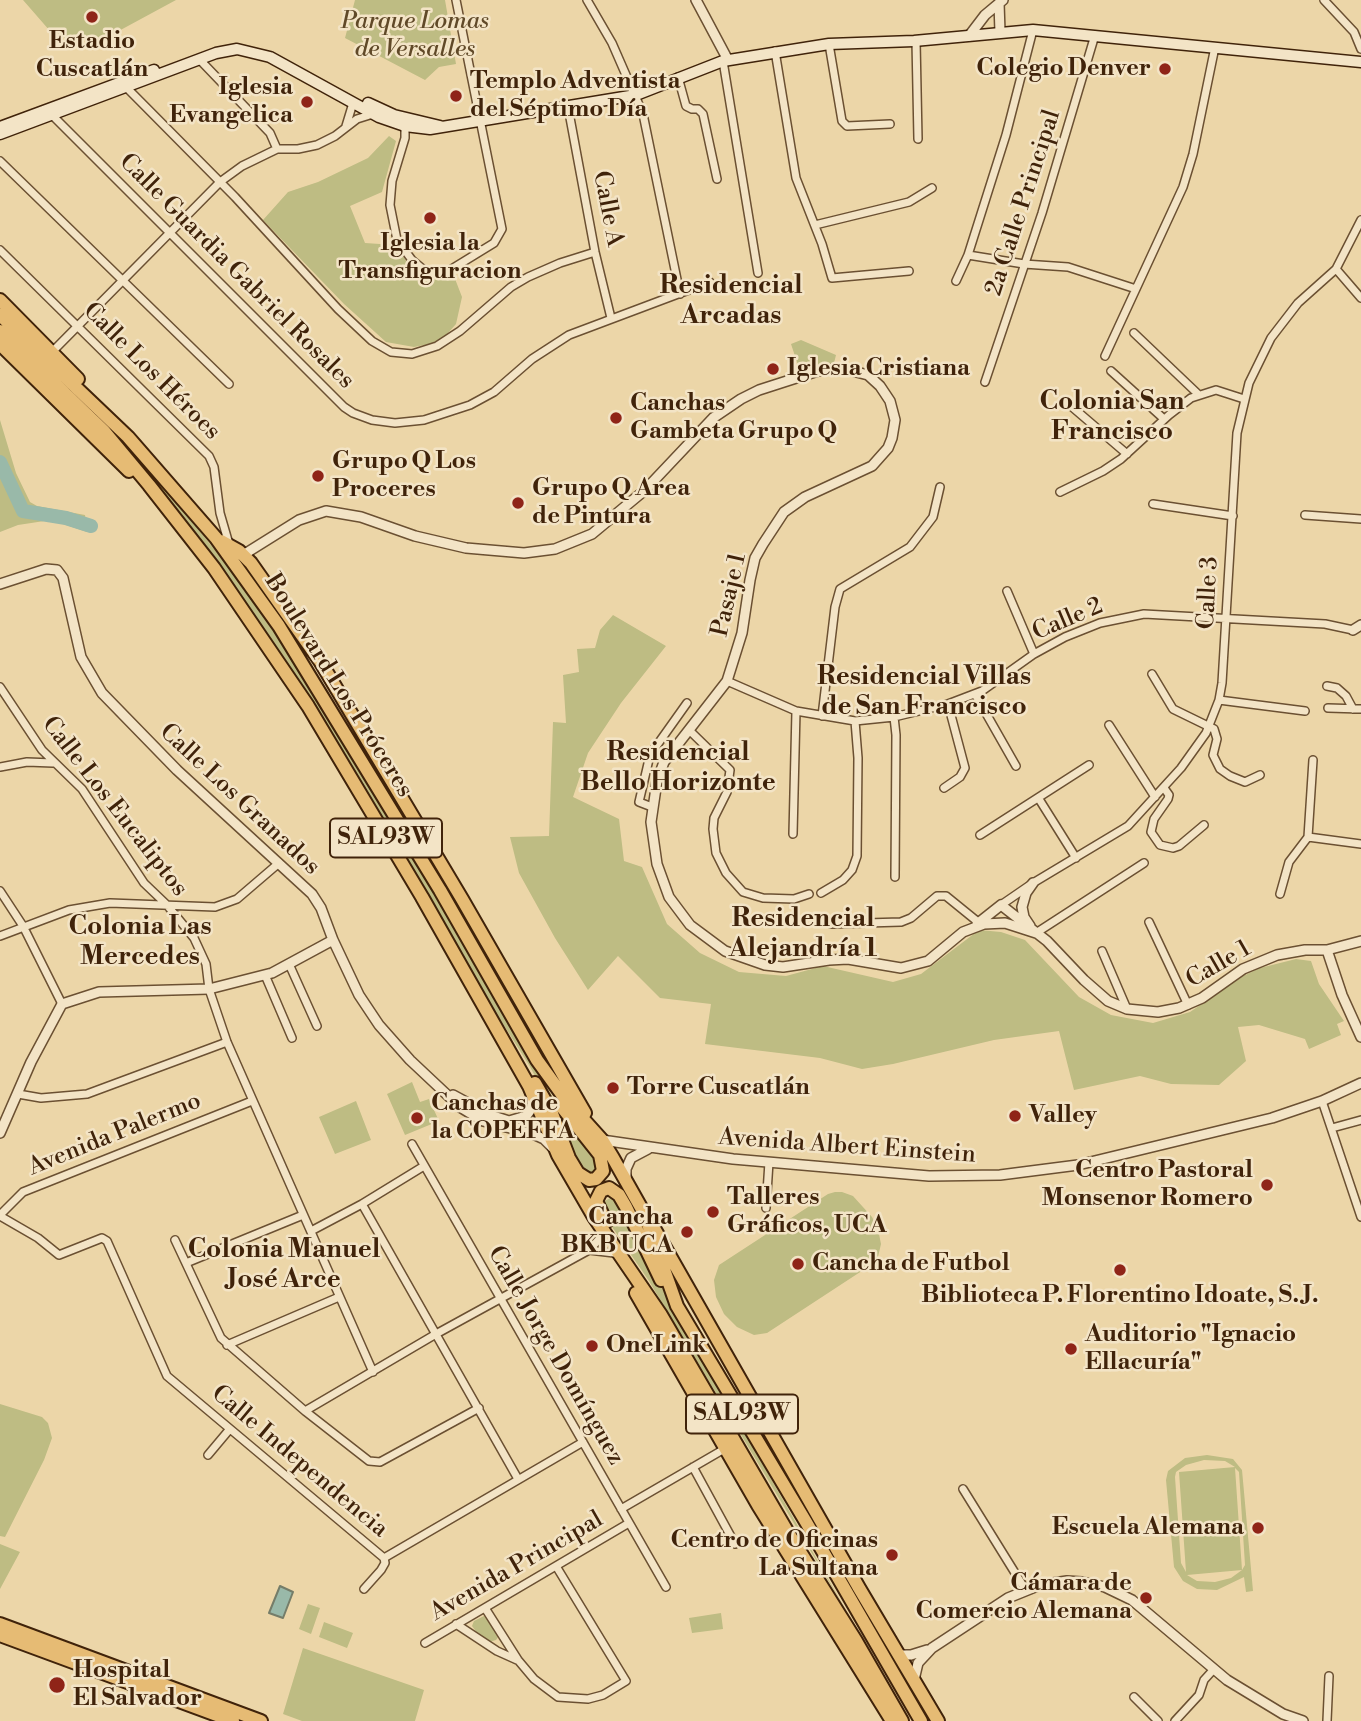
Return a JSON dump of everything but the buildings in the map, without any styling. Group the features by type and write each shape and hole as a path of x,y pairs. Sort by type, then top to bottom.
{"highway":[{"path":"0,300 111,414 128,437"},
{"name":"Boulevard Los Próceres","path":"0,315 128,437 216,538 295,651 462,928 537,1060 566,1100 602,1140 644,1213 677,1306 921,1721"},
{"path":"0,331 60,396"},
{"path":"0,344 60,396"},
{"name":"Boulevard Los Próceres","path":"60,396 181,525 318,722 529,1086 558,1155 605,1236 661,1315 902,1721"},
{"path":"216,538 243,555 320,661 602,1140"},
{"path":"462,899 462,928"},
{"path":"493,1022 544,1097 569,1158 578,1172 589,1180 596,1179 603,1171 600,1155 555,1096 537,1060"},
{"path":"661,1315 641,1275 601,1214 596,1201 601,1191 612,1189 619,1195 656,1273 677,1306"},
{"path":"644,1213 938,1721"},
{"path":"605,1236 758,1505 892,1721"},
{"path":"806,1522 859,1588"},
{"path":"787,1531 804,1573 827,1615"},
{"path":"0,1625 233,1721"},
{"path":"0,1635 62,1652 261,1721"}],"main road":[{"path":"0,134 226,50 255,52 270,57 373,114 418,129 569,107 636,94 726,60 829,44 916,41 1033,30 1361,62"},
{"path":"0,127 215,47 237,43 270,51 381,110 440,126"}],"street":[{"path":"405,126 405,138 392,181 390,205 397,240 412,260 430,275 450,270 495,243 502,229 456,0"},
{"path":"587,0 612,43 643,114 680,294"},
{"path":"696,0 726,60 758,273"},
{"path":"1324,0 1354,32 1361,49"},
{"path":"1000,1 1000,32"},
{"path":"969,36 1000,1"},
{"path":"956,281 968,255 1006,135 1033,30"},
{"name":"2a Calle Principal","path":"985,382 1056,169 1095,35"},
{"path":"916,41 918,139"},
{"path":"829,44 842,121 847,125 890,124"},
{"path":"1105,356 1183,187 1193,155 1215,47"},
{"path":"775,51 796,178 832,278 909,271"},
{"path":"200,60 270,133 277,149"},
{"path":"678,77 686,106 698,108 703,114 716,179"},
{"path":"127,88 338,310 382,348 402,355 437,346 460,331 510,287 560,263 595,253"},
{"path":"346,127 353,103"},
{"name":"Calle A","path":"569,107 595,253 611,318"},
{"path":"52,351 169,232 220,183 242,166 277,149 317,145 335,136 357,119 373,114"},
{"name":"Calle Guardia Gabriel Rosales","path":"52,115 344,407 372,420 395,423 424,420 470,405 494,393 549,346 569,335 710,282"},
{"path":"405,138 418,129"},
{"path":"0,161 229,384"},
{"path":"815,225 909,202 932,188"},
{"name":"Calle 3","path":"1001,905 1128,826 1181,768 1209,726 1219,700 1228,620 1237,433 1244,399 1253,372 1271,338 1298,303 1336,269 1361,220"},
{"name":"Calle Los Héroes","path":"0,250 209,456 214,467 220,513 230,546"},
{"path":"968,255 1024,264 1068,267 1136,289"},
{"path":"1336,269 1361,298"},
{"path":"1134,333 1199,395"},
{"name":"Pasaje 1","path":"243,555 299,520 326,512 361,517 415,536 466,548 524,553 555,550 592,534 634,499 726,408 759,390 818,371 841,368 868,375 886,394 893,408 894,429 888,448 872,466 795,504 784,512 770,531 755,558 742,633 727,681 664,762 657,781 652,807 653,849 669,897 690,925 709,941 734,955 772,967 848,959 901,968 928,961 951,940 975,925"},
{"path":"1111,371 1164,419"},
{"path":"1060,492 1103,471 1127,454 1191,398 1216,390 1244,399"},
{"path":"1071,406 1127,454"},
{"path":"822,716 836,599 840,589 910,547 933,517 940,487"},
{"path":"1153,504 1233,516"},
{"path":"1305,515 1361,519"},
{"name":"Calle Los Granados","path":"0,584 46,569 57,570 63,578 81,657 102,693 158,751 312,894 321,908 359,995 370,1014 394,1043 460,1107 479,1119 544,1139 558,1155"},
{"path":"1007,591 1034,654"},
{"name":"Calle 2","path":"727,681 796,711 855,721 894,717 948,704 975,694 1034,654 1065,637 1100,623 1144,614 1325,624 1358,629"},
{"path":"1152,674 1173,709 1216,732 1213,755 1220,769 1245,782 1260,775"},
{"path":"1327,686 1337,688 1357,709"},
{"name":"Calle Los Eucaliptos","path":"0,687 53,763 82,789 137,873 194,938 206,964 209,989 227,1042 373,1372"},
{"path":"975,694 1016,766"},
{"path":"1219,700 1305,711"},
{"path":"652,807 639,802 650,755 687,702"},
{"path":"944,788 960,777 965,768 948,704"},
{"path":"1328,708 1357,709"},
{"path":"793,834 796,711"},
{"path":"894,717 895,877"},
{"path":"821,893 843,880 852,870 857,856 858,758 855,721"},
{"path":"1109,725 1155,797"},
{"path":"689,730 730,770 727,792 714,818 713,829 716,853 726,873 743,892 763,898 794,899 810,894"},
{"path":"37,762 43,750"},
{"path":"1280,894 1289,862 1308,837 1313,760"},
{"path":"0,767 37,762 53,763"},
{"path":"980,835 1089,765"},
{"path":"1164,788 1169,795 1168,799 1154,819 1152,832 1160,845 1167,848 1179,846 1204,825"},
{"path":"1039,799 1076,858"},
{"path":"1308,837 1361,844"},
{"path":"0,936 69,910 110,903 215,907 237,900 279,863"},
{"path":"1036,933 1144,863"},
{"path":"1033,883 1026,893 1022,907 1024,917 1036,933"},
{"path":"0,891 23,926 62,1004"},
{"path":"831,923 901,922 911,918 937,896 947,895 975,925"},
{"path":"975,925 1001,905"},
{"name":"Calle 1","path":"1001,905 1047,941 1093,990 1108,1001 1128,1009 1158,1012 1188,1004 1202,998 1243,969 1277,955 1305,950 1327,950 1361,941"},
{"path":"1149,922 1188,1004"},
{"path":"975,925 1005,923 1036,933"},
{"path":"0,1133 31,1062 62,1004 99,992 209,989 265,975 333,940"},
{"path":"1327,950 1342,995 1361,1037"},
{"path":"1102,951 1128,1009"},
{"path":"289,964 317,1026"},
{"path":"265,975 292,1038"},
{"path":"18,1094 41,1098 87,1094 227,1042"},
{"name":"Avenida Albert Einstein","path":"602,1140 697,1156 929,1176 1025,1173 1077,1165 1293,1112 1361,1083"},
{"name":"Calle Los Granados","path":"436,1085 490,1115 509,1121 522,1119 530,1111 533,1098 529,1086"},
{"name":"Avenida Palermo","path":"0,1215 23,1192 252,1101"},
{"path":"1321,1101 1361,1217"},
{"path":"1332,1128 1361,1120"},
{"name":"Calle Jorge Domínguez","path":"412,1144 666,1587"},
{"path":"626,1182 626,1169 631,1158 654,1148"},
{"path":"765,1208 769,1162"},
{"path":"311,1231 424,1166"},
{"path":"362,1204 518,1479"},
{"name":"Calle Independencia","path":"0,1215 38,1238 59,1255 102,1238 107,1241 170,1380 384,1558 583,1442"},
{"path":"186,1264 303,1215"},
{"path":"305,1411 436,1334 589,1251 605,1236"},
{"path":"175,1240 215,1329 228,1345 369,1461 375,1463 479,1408"},
{"path":"589,1251 614,1253"},
{"path":"228,1345 339,1297"},
{"path":"208,1455 229,1430"},
{"path":"621,1508 726,1448"},
{"path":"693,1467 735,1544"},
{"path":"963,1489 1025,1589"},
{"name":"Avenida Principal","path":"425,1643 629,1523"},
{"path":"364,1590 381,1570 384,1558"},
{"path":"485,1608 518,1660 534,1679 558,1697 572,1700 603,1695 626,1681 556,1566"},
{"path":"914,1680 918,1663 932,1648 995,1605 1025,1589 1067,1580 1090,1583 1132,1600 1213,1669 1283,1714 1303,1721"},
{"path":"456,1624 497,1651 518,1660"},
{"path":"897,1652 911,1656 932,1648"},
{"path":"1175,1721 1199,1695 1203,1680 1213,1669"},
{"path":"1327,1721 1329,1676"},
{"path":"1134,1697 1158,1721"}],"green space":[{"name":"Estadio Cuscatlán","path":"23,0 176,0 115,33 96,38 65,38 50,31"},
{"name":"Parque Lomas de Versalles","path":"355,0 445,0 456,64 439,67 425,80 345,38"},
{"path":"389,136 396,141 382,192 350,206 365,243 395,245 418,278 452,271 462,297 456,324 440,342 414,347 386,342 344,304 263,220 288,192 318,182 368,158"},
{"path":"801,340 836,355 833,367 800,371 791,344"},
{"path":"97,416 112,427 170,494 238,579 292,658 390,818 555,1101 584,1138 598,1164 595,1171 581,1171 529,1065 463,961 347,762"},
{"path":"0,420 16,473 30,502 37,506 85,515 87,532 51,520 18,525 0,532"},
{"path":"613,615 666,646 621,703 588,753 573,797 619,819 624,861 642,867 667,924 700,953 739,972 786,976 823,966 893,982 921,974 979,930 1001,932 1025,940 1079,997 1111,1015 1153,1023 1190,1012 1243,976 1260,968 1296,959 1311,961 1319,984 1344,1021 1337,1024 1341,1035 1309,1049 1305,1039 1259,1025 1238,1027 1246,1061 1219,1085 1171,1084 1140,1076 1074,1090 1059,1031 994,1040 862,1069 820,1058 705,1044 711,1004 660,998 618,956 588,990 519,873 510,837 549,836 553,722 566,723 563,675 579,672 577,649 595,648 600,630"},
{"path":"412,1082 420,1102 429,1099 439,1121 405,1135 387,1094"},
{"path":"356,1101 371,1140 335,1154 319,1117"},
{"name":"Cancha de Futbol","path":"835,1192 853,1196 872,1217 881,1244 877,1261 767,1333 754,1335 737,1327 724,1314 716,1297 714,1280 719,1265"},
{"path":"612,1197 616,1199 654,1274 847,1612 649,1281 610,1224 603,1202"},
{"path":"0,1404 42,1417 48,1423 52,1438 44,1460 5,1537 0,1536"},
{"path":"1207,1455 1233,1459 1242,1470 1253,1591 1246,1592 1244,1577 1217,1590 1197,1589 1183,1581 1174,1567 1166,1480 1168,1471 1185,1458","holes":["1204,1460 1225,1461 1235,1467 1179,1472 1186,1572 1181,1563 1175,1477 1176,1472 1186,1465","1235,1468 1239,1472 1245,1565 1242,1570","1242,1570 1231,1578 1215,1582 1197,1581 1187,1575"]},
{"path":"0,1544 20,1552 0,1589"},
{"path":"308,1604 320,1608 311,1634 299,1629"},
{"path":"721,1613 723,1629 692,1633 689,1618"},
{"path":"484,1616 499,1636 496,1640 489,1642 480,1637 472,1626 474,1621"},
{"path":"324,1622 353,1633 347,1648 319,1637"},
{"path":"303,1648 424,1690 415,1721 302,1721 283,1714"}],"shaded area":[{"path":"280,1586 293,1592 283,1618 269,1613"}],"waterway":[{"path":"0,462 23,511 66,518 91,526"}],"place":[{"name":"Estadio Cuscatlán","path":"92,17"},
{"name":"Colegio Denver","path":"1165,69"},
{"name":"Templo Adventista del Séptimo Día","path":"456,96"},
{"name":"Iglesia Evangelica","path":"307,102"},
{"name":"Iglesia la Transfiguracion","path":"430,218"},
{"name":"Iglesia Cristiana","path":"773,369"},
{"name":"Canchas Gambeta Grupo Q","path":"616,418"},
{"name":"Grupo Q Los Proceres","path":"318,476"},
{"name":"Grupo Q Area de Pintura","path":"518,503"},
{"name":"Torre Cuscatlán","path":"613,1088"},
{"name":"Valley","path":"1015,1116"},
{"name":"Canchas de la COPEFFA","path":"417,1118"},
{"name":"Centro Pastoral Monsenor Romero","path":"1267,1185"},
{"name":"Talleres Gráficos, UCA","path":"713,1212"},
{"name":"Cancha BKB UCA","path":"687,1232"},
{"name":"Cancha de Futbol","path":"798,1264"},
{"name":"Biblioteca P. Florentino Idoate, S. J.","path":"1120,1270"},
{"name":"OneLink","path":"592,1346"},
{"name":"Auditorio \"Ignacio Ellacuría\"","path":"1071,1349"},
{"name":"Escuela Alemana","path":"1258,1528"},
{"name":"Centro de Oficinas La Sultana","path":"892,1555"},
{"name":"Cámara de Comercio Alemana","path":"1146,1598"},
{"name":"Hospital El Salvador","path":"57,1685"}],"district":[{"name":"Residencial Arcadas","path":"731,302"},
{"name":"Colonia San Francisco","path":"1112,418"},
{"name":"Residencial Villas de San Francisco","path":"924,693"},
{"name":"Residencial Bello Horizonte","path":"678,769"},
{"name":"Residencial Alejandría 1","path":"803,934"},
{"name":"Colonia Las Mercedes","path":"140,943"},
{"name":"Colonia Manuel José Arce","path":"284,1266"}]}
